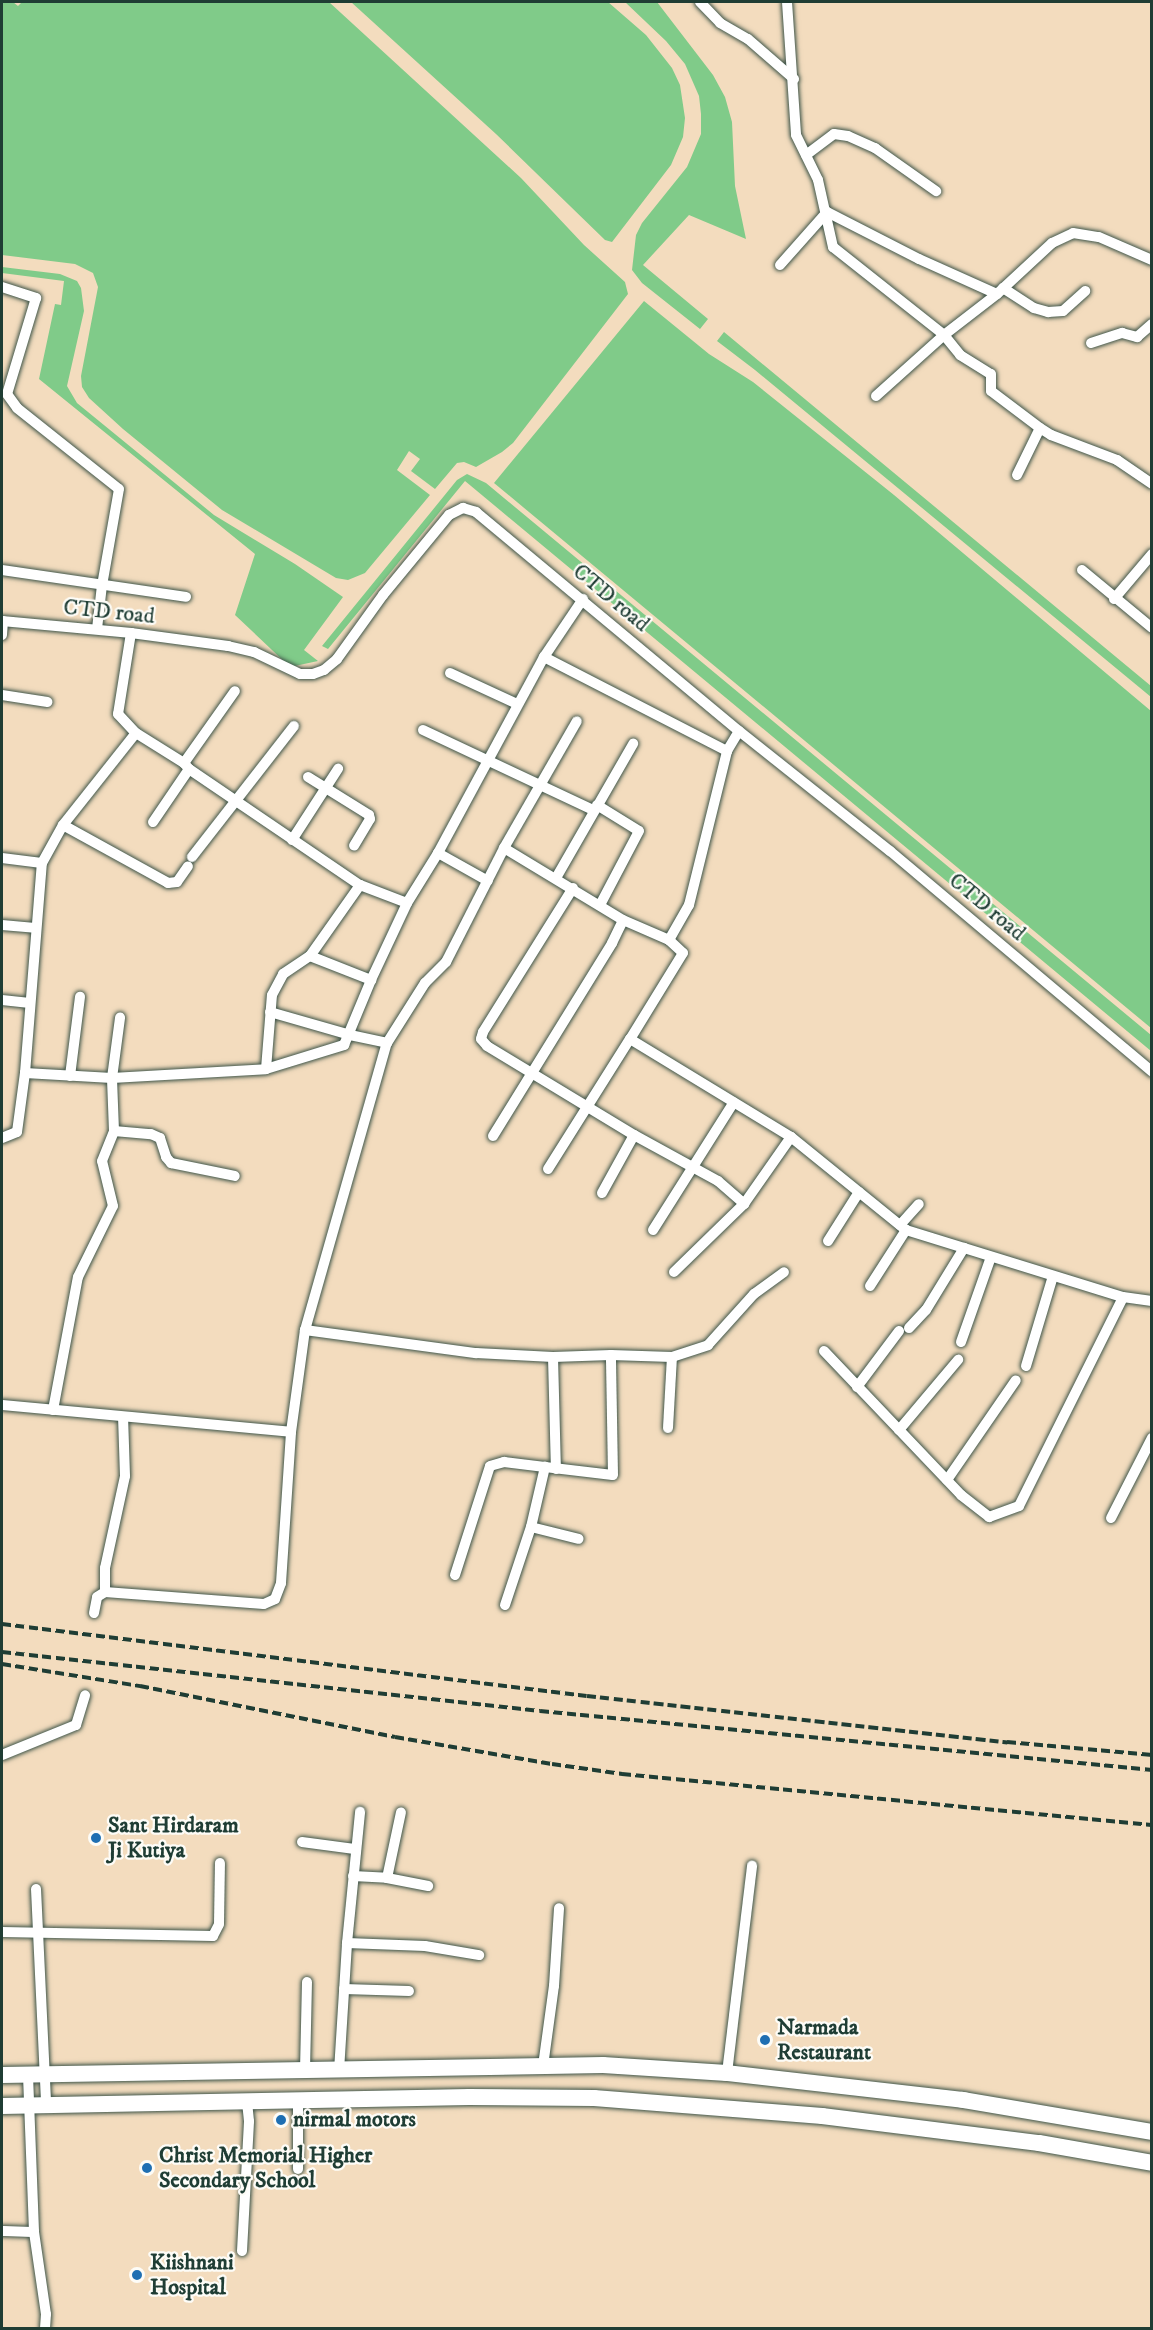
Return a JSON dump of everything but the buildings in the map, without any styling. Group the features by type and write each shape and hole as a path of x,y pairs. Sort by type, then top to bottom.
{"main road":[{"path":"2,2075 603,2065 727,2073 963,2100 1152,2132"},
{"path":"2,2106 470,2097 594,2098 757,2109 1039,2143 1152,2163"}],"street":[{"path":"700,2 720,23 748,39 794,79"},
{"path":"787,2 796,135 818,180 827,212 833,248 944,335 960,354 991,374 991,391 1040,428 1051,435 1117,460 1152,484"},
{"path":"806,155 834,134 848,136 875,148 936,191"},
{"path":"780,265 827,212"},
{"path":"827,212 919,259 1000,291 1034,308 1048,312 1063,311 1085,291"},
{"path":"876,396 944,335 1000,291 1052,243 1073,233 1099,237 1152,260"},
{"path":"2,286 36,298 7,394 17,408 119,489 102,585 97,629"},
{"path":"1091,344 1122,333 1137,337 1152,324"},
{"path":"1017,475 1040,428"},
{"name":"CTD road","path":"2,621 97,629 228,646 254,652 300,674 313,674 324,670 337,659 383,595 449,515 463,508 476,512 739,731 890,851 1152,1072"},
{"path":"1114,599 1152,554"},
{"path":"2,570 186,597"},
{"path":"1082,570 1114,599 1152,628"},
{"path":"25,1073 112,1078 266,1069 340,1048 350,1035 370,980 407,903 438,853 544,657 583,599"},
{"path":"2,621 2,635"},
{"path":"131,633 118,714 135,733 360,885 407,903"},
{"path":"544,657 728,751"},
{"path":"450,673 517,704"},
{"path":"153,822 234,692"},
{"path":"2,695 48,702"},
{"path":"94,1613 97,1597 105,1592 264,1604 275,1599 281,1584 291,1432 305,1330 387,1043 425,983 446,962 504,848 577,721"},
{"path":"63,825 168,884 177,882 294,726"},
{"path":"423,730 540,786 595,807 639,831 600,905"},
{"path":"669,940 689,905 728,751 739,731"},
{"path":"2,1138 16,1132 25,1073 42,863 63,825 135,733"},
{"path":"556,878 633,744"},
{"path":"292,840 338,769"},
{"path":"308,777 369,815 370,819 354,846"},
{"path":"504,848 623,920 669,940 684,952 548,1169"},
{"path":"438,853 488,881"},
{"path":"2,858 42,863"},
{"path":"266,1069 272,995 283,974 310,956 360,885"},
{"path":"573,888 483,1032 481,1039 487,1046 634,1136 692,1165 718,1181 744,1204"},
{"path":"493,1136 612,943 623,920"},
{"path":"2,925 35,928"},
{"path":"310,956 370,980"},
{"path":"70,1076 80,997"},
{"path":"2,1000 30,1003"},
{"path":"270,1012 387,1043"},
{"path":"53,1410 78,1277 113,1206 102,1161 114,1131 112,1078 120,1018"},
{"path":"630,1040 791,1137 903,1228 1123,1297 1152,1301"},
{"path":"653,1230 692,1165 734,1102"},
{"path":"114,1131 151,1134 160,1138 166,1157 171,1163 235,1176"},
{"path":"602,1193 634,1136"},
{"path":"674,1272 744,1204 791,1137"},
{"path":"828,1241 859,1192"},
{"path":"870,1286 919,1204"},
{"path":"857,1388 904,1330 926,1310 964,1248"},
{"path":"961,1342 991,1257"},
{"path":"305,1330 476,1353 553,1358 611,1354 672,1358 708,1345 754,1294 784,1272"},
{"path":"1026,1366 1053,1276"},
{"path":"824,1351 947,1480 989,1517 1018,1506 1123,1297"},
{"path":"455,1575 490,1466 504,1462 613,1475 611,1354"},
{"path":"505,1605 551,1468 553,1358"},
{"path":"668,1428 672,1358"},
{"path":"899,1430 958,1360"},
{"path":"947,1480 1016,1380"},
{"path":"2,1405 291,1432"},
{"path":"105,1592 105,1568 125,1476 123,1417"},
{"path":"1111,1518 1152,1438"},
{"path":"531,1527 579,1539"},
{"path":"2,1755 76,1725 85,1695"},
{"path":"339,2071 347,1943 360,1812"},
{"path":"387,1878 400,1812"},
{"path":"302,1842 355,1849"},
{"path":"2,1932 213,1936 219,1924 220,1863"},
{"path":"727,2073 752,1865"},
{"path":"353,1876 387,1878 428,1886"},
{"path":"36,1888 37,2074 29,2104 34,2232 46,2314 45,2328"},
{"path":"543,2066 554,1986 560,1908"},
{"path":"347,1943 424,1946 479,1955"},
{"path":"305,2070 307,1983"},
{"path":"344,1989 409,1991"},
{"path":"37,2074 46,2104"},
{"path":"298,2101 298,2169"},
{"path":"242,2251 249,2121 247,2102"},
{"path":"2,2231 34,2232"}],"green space":[{"path":"2,2 13,2 18,6 22,2 329,2 521,178 584,245 625,282 628,294 513,443 502,452 476,467 464,462 457,463 435,489 411,471 420,459 409,451 397,470 430,495 365,573 348,580 336,578 222,510 123,429 89,398 82,387 81,376 98,287 93,273 75,264 2,255"},
{"path":"351,2 608,2 646,35 672,68 680,85 685,118 683,137 671,165 612,242 605,240 496,134"},
{"path":"625,2 657,2 713,75 725,97 732,122 735,186 746,239 689,215 643,265 708,319 700,329 642,283 632,270 636,235 642,223 687,167 701,134 701,114 699,96 685,64 666,41"},
{"path":"2,267 60,274 77,281 81,288 84,311 67,386 77,403 214,515 295,564 343,597 304,650 318,661 290,667 235,615 255,554 39,379 55,304 61,305 64,281 2,273"},
{"path":"644,301 709,354 753,382 894,495 1151,711 1151,1028 494,483"},
{"path":"724,332 1151,686 1151,697 717,341"},
{"path":"467,474 486,483 1151,1035 1151,1051 465,481 328,649 322,646 457,480"}],"railway":[{"path":"2,1624 587,1696 1007,1742 1152,1755"},
{"path":"2,1652 540,1711 1152,1770"},
{"path":"2,1664 140,1686 395,1737 622,1774 1152,1825"}],"place":[{"name":"Sant Hirdaram Ji Kutiya","path":"96,1838"},
{"name":"Narmada Restaurant","path":"765,2040"},
{"name":"nirmal motors","path":"281,2120"},
{"name":"Christ Memorial Higher Secondary School","path":"147,2168"},
{"name":"Kiishnani Hospital","path":"137,2275"}]}
